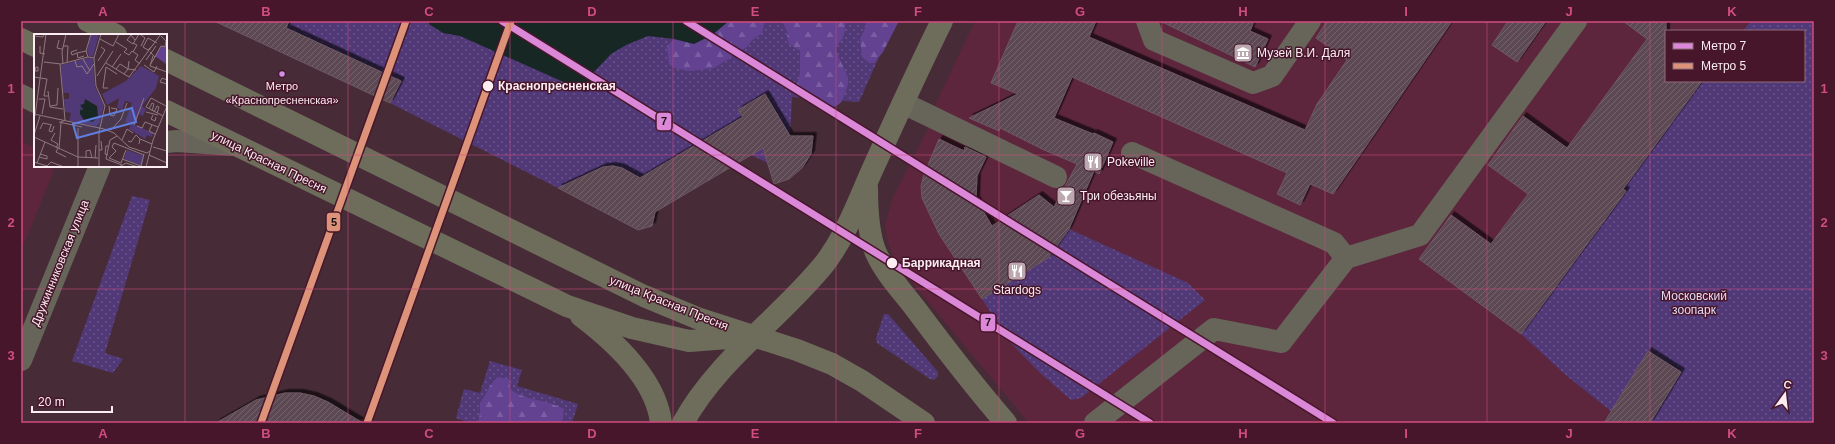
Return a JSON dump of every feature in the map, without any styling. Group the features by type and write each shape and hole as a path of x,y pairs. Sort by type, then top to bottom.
{"main road":[{"path":"88,21 114,34"},
{"path":"683,423 707,386 735,354 825,263 852,216 942,21"},
{"path":"21,39 34,46"},
{"name":"улица Красная Пресня","path":"167,60 598,274 696,318 753,336"},
{"name":"улица Красная Пресня","path":"167,112 567,306 632,328 688,341 753,336"},
{"path":"867,183 867,205 871,238 877,255 893,280 966,375 1006,423"},
{"path":"567,306 599,329 623,351 647,385 655,401 661,423"},
{"path":"753,336 797,350 832,364 862,380 924,423"}],"street":[{"path":"1147,21 1154,40 1253,83 1272,76 1310,21"},
{"path":"1095,423 1214,329 1282,342 1346,258 1420,235 1576,21"},
{"path":"21,95 34,102"},
{"path":"903,103 1056,177"},
{"path":"167,142 178,141 234,145"},
{"path":"1132,153 1334,243 1346,258"},
{"name":"Дружинниковская улица","path":"21,360 100,167"}],"shaded area":[{"path":"429,21 729,21 712,35 694,44 674,39 648,36 626,45 611,54 593,73 586,92 460,36 443,33 429,24"},
{"path":"975,21 1751,21 1744,30 1665,30 1665,82 1701,82 1636,172 1631,169 1619,186 1626,191 1522,334 1568,377 1626,423 1029,423 904,273 892,254 885,225 893,197 930,125 930,116"},
{"path":"21,141 34,148 34,167 53,167 53,173 21,251"}],"green space":[{"path":"214,21 895,21 859,102 792,97 790,136 813,136 812,146 806,162 797,173 774,184 768,163 751,155 655,212 652,226 638,230 390,103"},
{"path":"694,21 765,21 762,33 752,40 747,47 714,68 690,71 674,68 669,64 667,46"},
{"path":"782,21 846,21 844,35 836,49 848,78 844,96 840,103 835,106 823,106 798,92 797,84 800,73 800,51 789,44 787,37 788,33"},
{"path":"866,21 899,21 883,52 874,63 868,62 862,57 860,39 866,26"},
{"name":"Московский зоопарк","path":"1751,21 1814,21 1814,423 1626,423 1568,377 1521,334 1626,191 1619,185 1631,168 1636,172 1701,82 1805,82 1805,30 1744,30"},
{"path":"132,196 150,200 105,353 123,359 113,373 72,361"},
{"path":"1069,229 1188,283 1205,300 1081,398 1071,400 1039,372 1010,342 982,299 1048,258"},
{"path":"884,314 888,314 938,372 938,376 934,380 930,379 877,343 876,338"},
{"path":"490,361 522,370 517,386 578,404 572,423 470,423 456,418 464,389 480,393"},
{"path":"498,377 509,379 510,389 522,396 550,403 564,409 562,422 478,423 480,403 492,383"}],"building":[{"path":"214,21 289,21 286,28 401,81 390,103"},
{"path":"1018,21 1096,21 1089,37 1305,130 1317,104 1347,60 1316,38 1327,21 1452,21 1333,194 1310,184 1300,205 1277,194 1287,173 1072,77 1054,118 1113,142 1099,174 1094,171 1069,229 1048,258 982,299 939,234 922,198 921,186 924,174 939,139 964,151 965,147 986,157 977,176 976,199 992,226 1039,195 1054,207 1077,164 1044,150 1000,128 999,131 969,118 1018,94 991,83"},
{"name":"Музей В.И. Даля","path":"1160,21 1254,21 1250,31 1268,39 1255,67"},
{"path":"1508,21 1546,21 1517,62 1492,45"},
{"path":"1623,21 1666,21 1665,82 1701,82 1623,189 1626,191 1521,334 1419,259 1451,215 1491,244 1528,194 1488,165 1523,116 1567,148 1647,39"},
{"path":"765,94 790,136 813,136 811,154 802,168 789,179 774,184 763,148 655,212 652,226 638,230 558,188 603,167 613,166 622,168 640,178 743,117 738,110"},
{"path":"1648,351 1681,372 1650,423 1604,423"},
{"path":"285,393 300,393 314,396 328,402 363,423 216,423 256,400"}],"metro line":[{"name":"5","path":"261,423 406,21"},
{"name":"7","path":"502,21 1150,423"},
{"name":"5","path":"367,423 511,21"},
{"name":"7","path":"686,21 1333,423"}],"place":[{"name":"Музей В.И. Даля","path":"1243,53"},
{"name":"Метро «Краснопресненская»","path":"282,74"},
{"name":"Краснопресненская","path":"488,86"},
{"name":"Pokeville","path":"1093,162"},
{"name":"Три обезьяны","path":"1066,196"},
{"name":"Баррикадная","path":"892,263"},
{"name":"Stardogs","path":"1017,271"}]}
